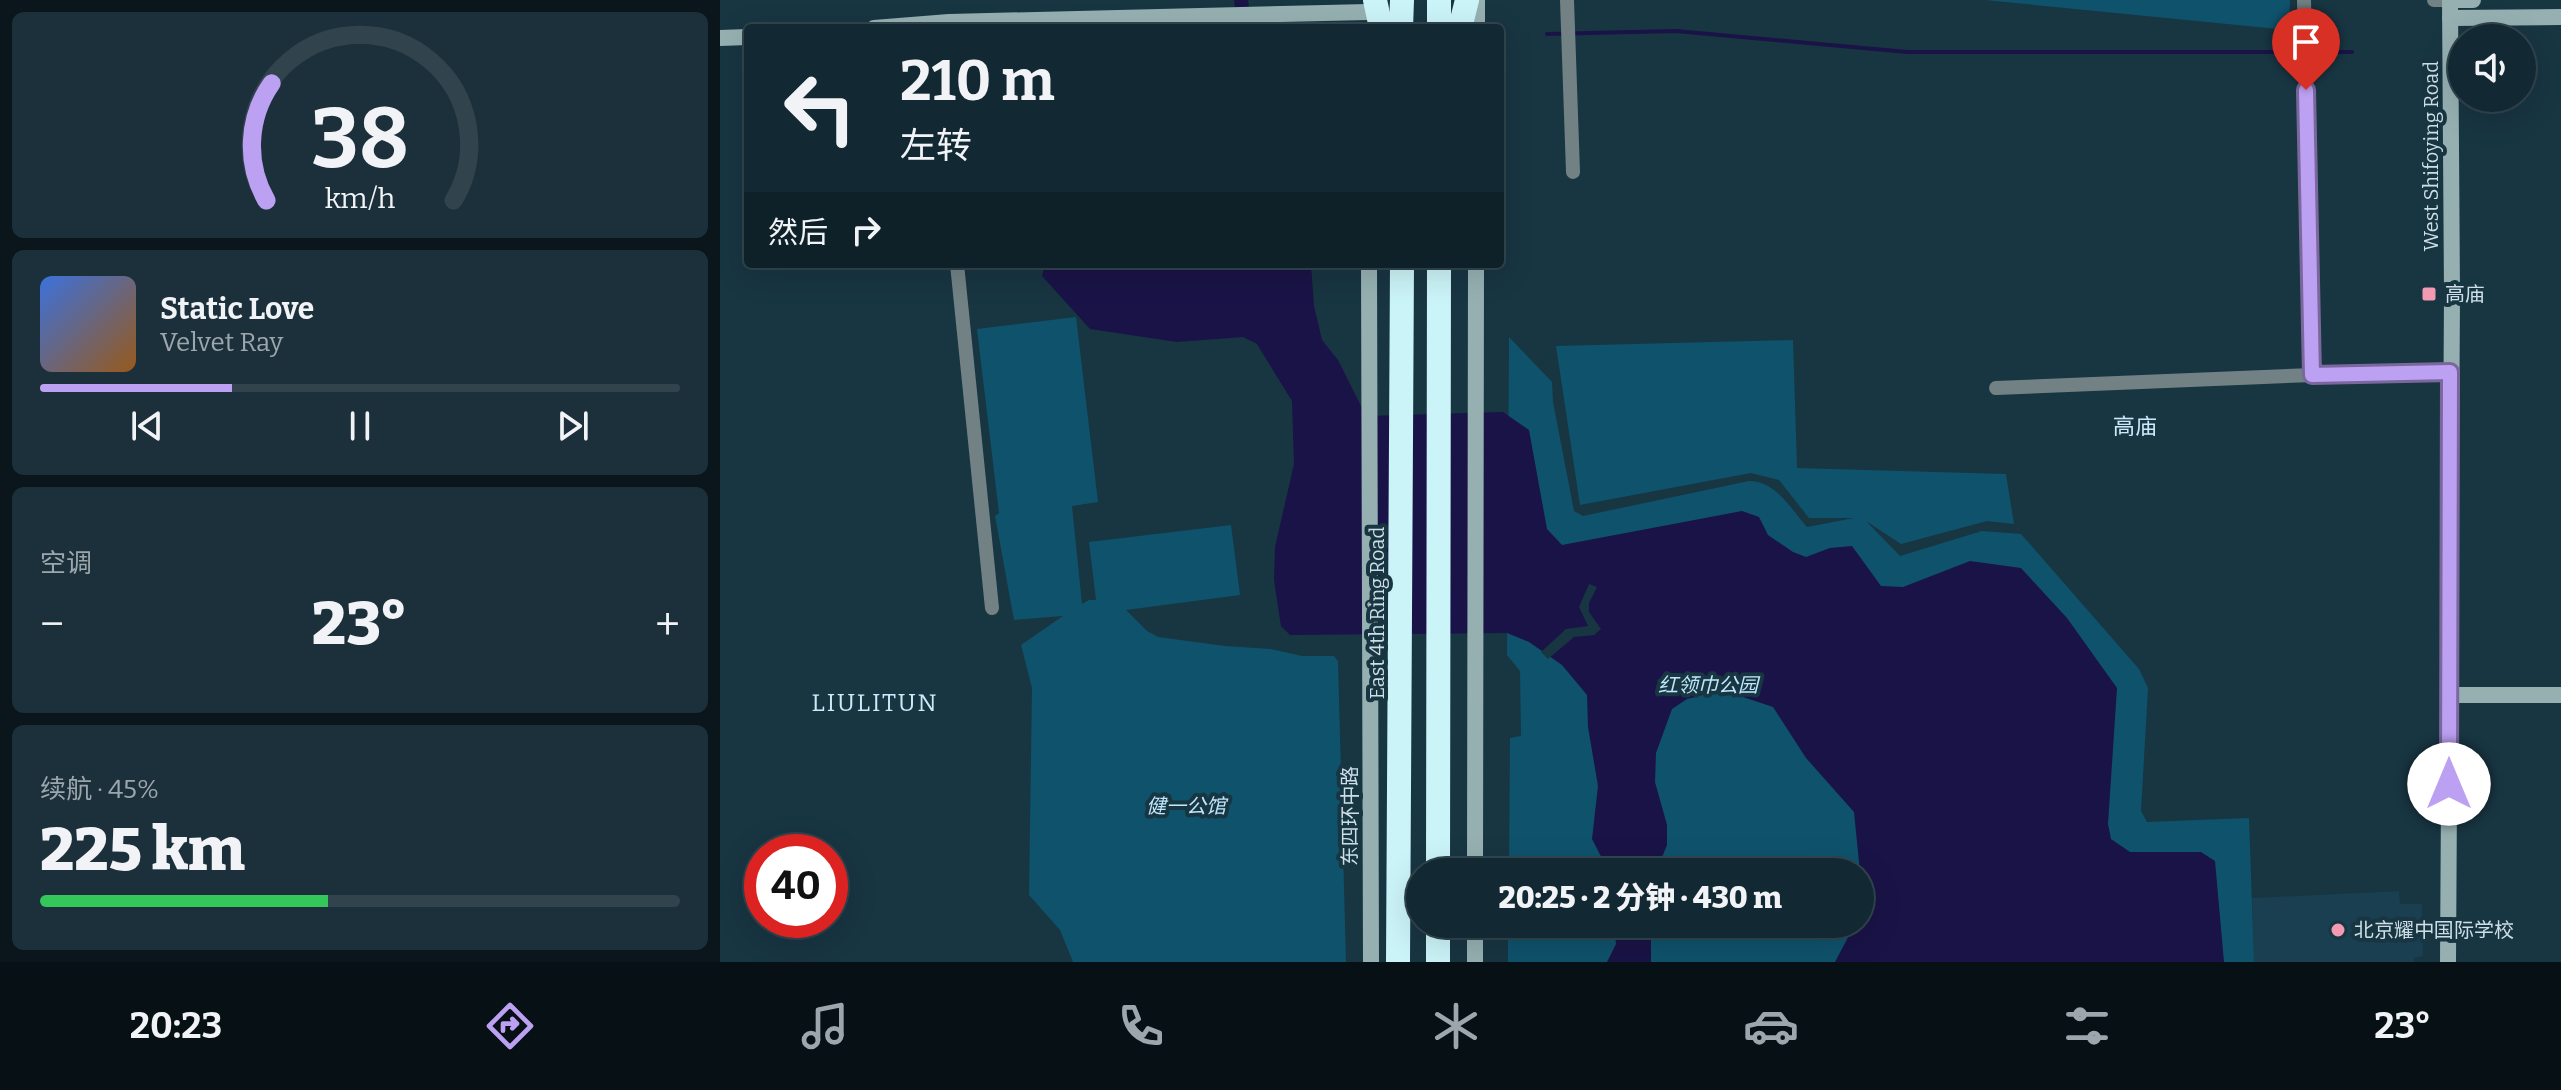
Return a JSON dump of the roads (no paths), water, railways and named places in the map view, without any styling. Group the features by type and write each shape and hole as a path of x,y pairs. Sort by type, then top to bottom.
{"highway":[{"path":"1401,24 1402,0"},
{"path":"1439,0 1439,24"},
{"path":"1461,24 1467,0"},
{"name":"East 4th Ring Road","path":"1398,962 1402,268"},
{"path":"1438,858 1439,268"},
{"path":"1438,938 1438,962"}],"street":[{"path":"1477,0 1477,24"},
{"path":"1567,0 1573,172"},
{"path":"2304,0 2312,375"},
{"path":"2434,0 2473,0"},
{"name":"West Shifoying Road","path":"2448,962 2450,0"},
{"path":"975,24 1372,14"},
{"path":"2450,18 2561,17"},
{"path":"720,38 744,37"},
{"path":"957,268 992,608"},
{"name":"东四环中路","path":"1369,268 1371,962"},
{"path":"1475,858 1476,268"},
{"path":"1996,388 2450,372"},
{"path":"2449,695 2561,695"},
{"path":"1475,938 1475,962"}],"waterway":[{"path":"1241,0 1244,24"},
{"path":"1547,34 1676,31 1907,52 2352,52"}],"place":[{"name":"高庙","path":"2429,294"},
{"name":"北京耀中国际学校","path":"2338,930"}],"district":[{"name":"高庙","path":"2135,426"},
{"name":"LIULITUN","path":"875,703"}],"park label":[{"name":"红领巾公园","path":"1708,685"},
{"name":"健一公馆","path":"1186,806"}]}
